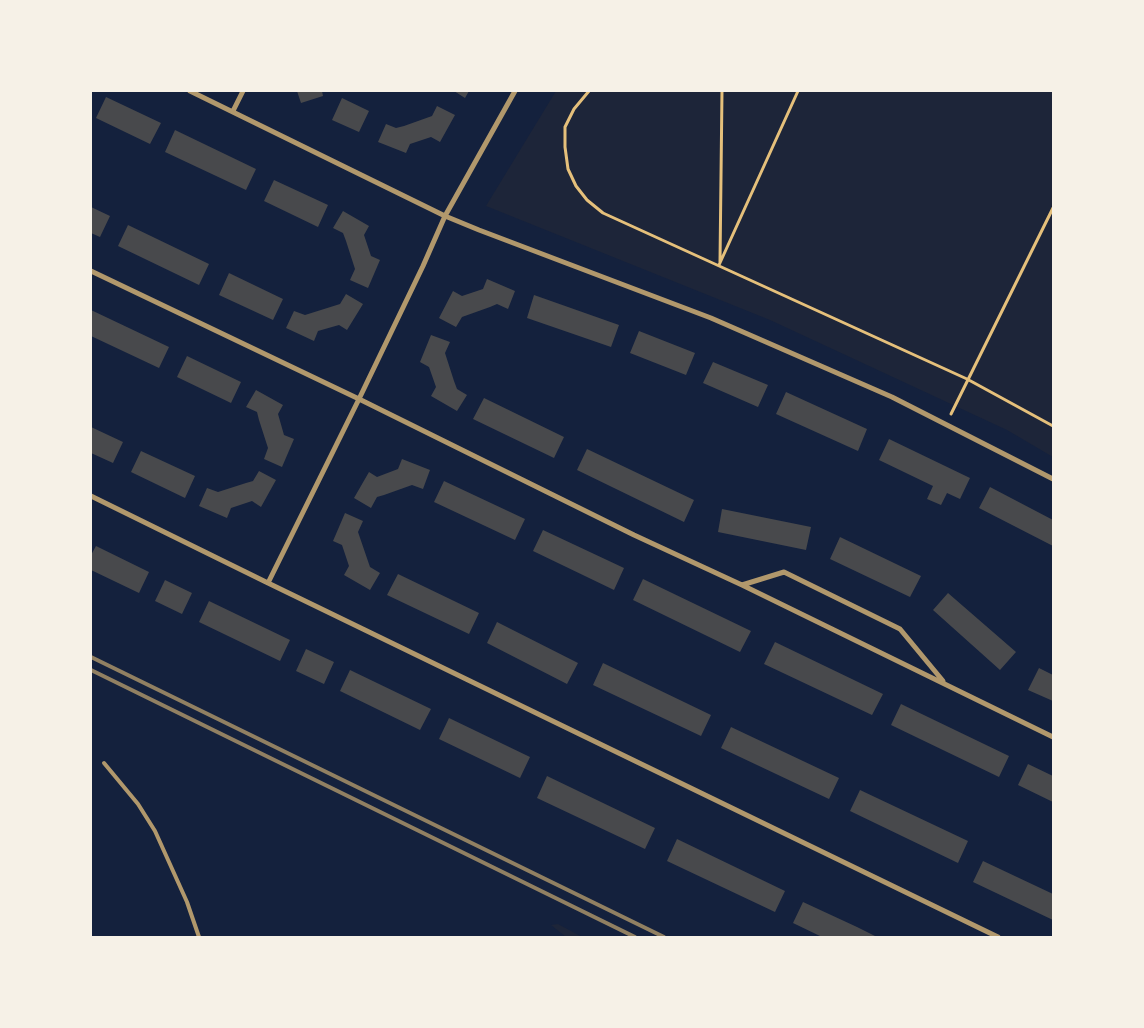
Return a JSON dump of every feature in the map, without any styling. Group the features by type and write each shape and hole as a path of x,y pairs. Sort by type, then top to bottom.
{"street":[{"path":"190,91 445,216 712,318 892,397 1053,479"},
{"path":"233,111 243,91"},
{"path":"268,583 359,399 445,216 515,91"},
{"path":"91,270 1053,737"},
{"path":"91,496 998,937"},
{"path":"742,585 784,572 900,629 945,684"}],"lane":[{"path":"104,764 138,804 155,831 187,902 199,937"}],"path":[{"path":"589,91 574,109 565,127 565,147 568,169 576,186 587,200 602,213 720,265 967,379 1053,426"},
{"path":"720,265 722,91"},
{"path":"720,265 798,91"},
{"path":"946,424 1053,208"}],"shaded area":[{"path":"556,91 1053,91 1053,457 1007,430 770,320 486,206"},
{"path":"558,924 582,937 566,937 551,925"}],"building":[{"path":"297,91 322,91 323,96 301,103"},
{"path":"454,91 469,91 465,98"},
{"path":"106,97 161,123 150,144 96,118"},
{"path":"342,98 369,111 359,132 332,120"},
{"path":"437,106 455,115 440,142 431,137 410,144 406,153 378,142 386,124 396,128 404,126 432,116"},
{"path":"175,130 256,169 246,190 165,152"},
{"path":"274,180 328,205 318,227 264,201"},
{"path":"91,207 110,216 100,237 91,233"},
{"path":"343,211 369,226 364,235 371,256 380,260 368,288 350,280 355,269 346,241 343,233 333,228"},
{"path":"128,225 209,264 199,285 118,246"},
{"path":"229,273 283,299 273,320 219,295"},
{"path":"487,279 515,291 508,309 497,304 462,317 456,327 439,318 453,291 462,296 483,289"},
{"path":"346,294 363,304 347,330 339,325 318,331 314,341 286,328 294,311 305,315 340,304"},
{"path":"534,295 619,325 611,347 527,318"},
{"path":"91,310 169,347 159,368 91,336"},
{"path":"639,331 695,353 686,375 630,353"},
{"path":"431,335 450,342 445,353 457,389 467,395 457,411 431,396 436,387 429,367 420,362"},
{"path":"187,356 241,382 231,403 177,377"},
{"path":"713,362 768,385 758,407 703,383"},
{"path":"256,390 283,405 278,414 284,435 294,439 282,467 264,459 268,448 257,412 246,407"},
{"path":"786,392 867,429 858,451 776,414"},
{"path":"484,398 564,437 554,458 473,419"},
{"path":"91,427 123,442 113,463 91,453"},
{"path":"889,439 970,478 960,499 947,493 941,505 927,499 933,486 879,460"},
{"path":"587,449 694,500 684,522 577,470"},
{"path":"141,451 195,476 185,498 131,472"},
{"path":"402,459 430,470 423,489 412,485 377,497 371,508 354,498 369,472 377,477 398,469"},
{"path":"259,471 276,480 261,507 252,501 231,508 227,518 199,506 207,488 218,492 253,481"},
{"path":"444,481 525,519 515,540 434,502"},
{"path":"990,487 1053,520 1053,546 979,508"},
{"path":"722,509 811,527 806,550 718,532"},
{"path":"345,513 363,521 358,532 370,567 380,573 370,590 344,575 349,566 342,545 333,541"},
{"path":"543,530 624,568 614,590 533,551"},
{"path":"840,537 921,576 910,597 830,559"},
{"path":"96,546 149,572 139,593 91,570 91,555"},
{"path":"398,574 479,613 469,634 387,595"},
{"path":"643,579 751,631 740,652 633,600"},
{"path":"165,580 192,593 182,614 155,601"},
{"path":"948,593 1016,652 1000,670 933,610"},
{"path":"209,601 290,640 280,661 199,622"},
{"path":"497,622 578,663 567,684 487,643"},
{"path":"775,642 883,694 872,715 764,664"},
{"path":"306,649 334,662 324,684 296,671"},
{"path":"603,663 711,715 701,736 593,685"},
{"path":"1039,668 1053,675 1053,701 1028,690"},
{"path":"350,670 431,709 420,730 340,691"},
{"path":"901,704 1009,756 999,777 891,725"},
{"path":"449,718 530,757 520,778 439,739"},
{"path":"731,727 839,778 829,799 721,748"},
{"path":"1028,764 1053,776 1053,802 1018,785"},
{"path":"547,776 655,828 645,849 537,798"},
{"path":"860,790 968,841 958,863 850,811"},
{"path":"677,839 785,891 775,912 667,861"},
{"path":"983,861 1053,894 1053,920 973,882"},
{"path":"803,902 877,937 822,937 793,923"}],"railway":[{"path":"91,657 664,937"},
{"path":"91,670 635,937"}]}
